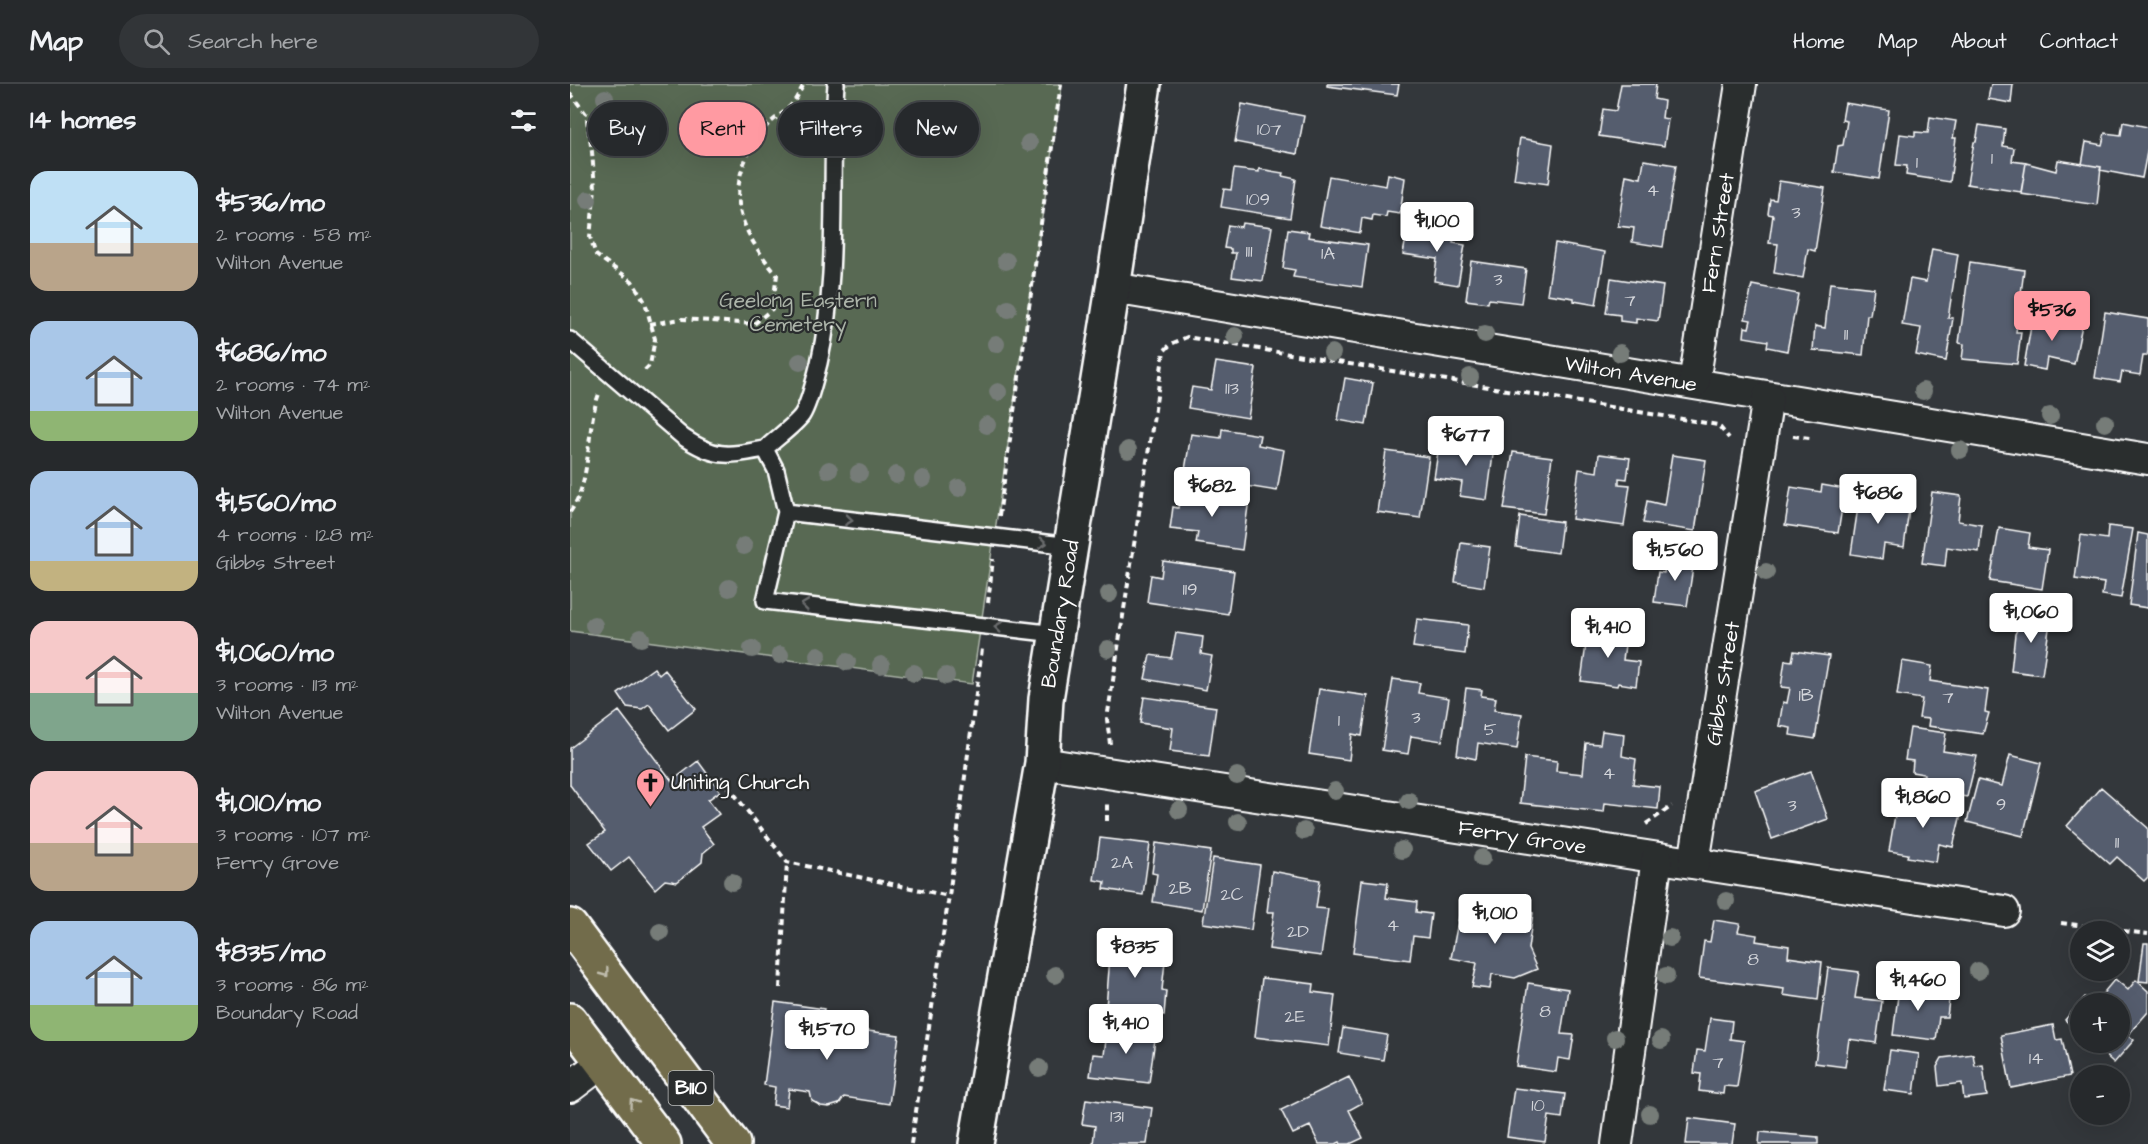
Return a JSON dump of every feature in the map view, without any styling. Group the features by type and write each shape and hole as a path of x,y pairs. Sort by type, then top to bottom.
{"highway":[{"name":"B110","path":"570,926 733,1144"},
{"name":"B110","path":"570,1020 664,1144"}],"main road":[{"name":"Boundary Road","path":"976,1144 1042,763 1046,699 1144,84"}],"street":[{"name":"Fern Street","path":"1694,383 1742,84"},
{"name":"Wilton Avenue","path":"1113,288 2148,459"},
{"name":"Gibbs Street","path":"1694,863 1768,397"},
{"name":"Ferry Grove","path":"1042,763 2004,911"},
{"path":"1617,1144 1657,858"},
{"path":"570,1087 603,1062"}],"lane":[{"path":"570,340 683,437 700,448 723,456 765,449 801,415 815,381 824,340 832,251 836,84"},
{"path":"765,449 776,470 786,512 765,601 1056,634"},
{"path":"786,512 1071,546"}],"path":[{"path":"650,324 682,319 754,324 772,309 777,275 758,253 743,223 737,186 747,155 766,127 791,105 804,84"},
{"path":"570,93 586,114 595,188 590,237 596,255 632,281 645,302 655,339 650,365 627,389"},
{"path":"1107,821 1110,747 1107,719 1164,351 1171,344 1187,337 1718,425 1729,437 1731,445"},
{"path":"570,512 582,485 591,419 598,395 611,375"},
{"path":"721,777 787,862 949,896"},
{"path":"1639,828 1678,802"},
{"path":"780,988 787,862"},
{"path":"2061,923 2148,934"}],"green space":[{"name":"Geelong Eastern Cemetery","path":"570,84 1062,84 972,684 570,631"}],"building":[{"path":"1327,84 1399,84 1397,95 1327,86"},
{"path":"1621,84 1656,84 1654,99 1664,101 1662,118 1668,119 1664,146 1599,136 1603,109 1616,111"},
{"path":"1991,84 2013,84 2011,103 1988,99"},
{"path":"1845,103 1889,110 1879,179 1834,172 1838,146 1843,145 1847,121 1842,120"},
{"path":"1242,104 1304,116 1297,154 1235,142"},
{"path":"1930,117 1956,121 1950,182 1906,175 1907,166 1896,165 1900,134 1915,136 1915,132 1928,133"},
{"path":"2123,122 2148,127 2148,147 2142,178 2082,164 2086,142 2102,145 2105,133 2121,135"},
{"path":"1979,125 2005,129 2003,146 2014,148 2012,161 2026,163 2021,192 1967,184"},
{"path":"1520,138 1553,144 1548,184 1514,179"},
{"path":"1644,160 1676,165 1663,247 1632,242 1634,228 1618,226 1626,175 1641,178"},
{"path":"2058,160 2101,167 2097,205 2021,194 2026,163 2056,171"},
{"path":"1234,169 1259,172 1259,169 1283,173 1282,176 1296,179 1290,218 1221,207 1224,189 1231,190"},
{"path":"1388,174 1405,178 1400,214 1387,212 1386,217 1373,215 1372,220 1362,218 1360,233 1320,226 1329,176 1386,186"},
{"path":"1779,181 1825,188 1815,251 1808,249 1803,278 1774,273 1778,244 1769,243 1773,215 1768,214 1770,199 1776,200"},
{"path":"1242,223 1272,227 1263,281 1232,277 1236,253 1231,253 1231,249 1224,248 1228,225 1241,227"},
{"path":"1408,227 1454,235 1453,243 1465,245 1458,285 1434,281 1437,259 1403,254"},
{"path":"1288,229 1309,232 1308,237 1368,245 1362,287 1293,277 1295,270 1283,268"},
{"path":"1555,243 1605,252 1596,305 1574,301 1574,298 1547,294"},
{"path":"1932,249 1958,254 1948,318 1953,318 1946,361 1916,355 1921,328 1902,325 1910,279 1926,282"},
{"path":"1471,261 1526,269 1521,303 1489,299 1488,303 1466,300"},
{"path":"1970,262 2024,270 2016,332 2021,332 2017,364 1962,359 1964,344 1959,343"},
{"path":"1611,278 1663,286 1658,321 1636,318 1636,323 1620,321 1620,315 1606,313"},
{"path":"1830,283 1874,288 1870,315 1867,315 1863,355 1813,350 1815,326 1825,328"},
{"path":"1752,285 1798,294 1787,351 1767,347 1768,341 1744,337 1745,327 1749,328 1751,320 1745,319"},
{"path":"2105,312 2148,319 2148,351 2147,356 2143,356 2140,375 2122,372 2120,382 2095,378"},
{"path":"2033,315 2082,325 2074,364 2047,358 2045,370 2024,366"},
{"path":"1216,362 1256,368 1248,418 1188,408 1192,387 1211,390"},
{"path":"1345,378 1373,383 1366,425 1338,420"},
{"path":"1222,429 1260,435 1258,445 1284,450 1277,491 1184,476 1191,434 1221,438"},
{"path":"1440,439 1494,447 1487,500 1460,496 1462,482 1434,478"},
{"path":"1386,451 1429,457 1420,518 1377,512"},
{"path":"1513,452 1552,457 1544,514 1504,509"},
{"path":"1599,454 1630,458 1627,479 1619,478 1619,484 1630,485 1624,526 1572,519 1579,469 1597,472"},
{"path":"1672,455 1706,460 1695,531 1643,523 1647,501 1664,505"},
{"path":"1822,485 1845,489 1838,533 1785,525 1791,487 1821,492"},
{"path":"1861,487 1886,490 1883,505 1909,509 1904,547 1884,544 1882,559 1851,554"},
{"path":"1181,490 1249,499 1242,550 1196,543 1198,532 1170,529 1173,507 1178,508"},
{"path":"1932,492 1961,496 1958,521 1982,525 1979,552 1947,547 1945,566 1922,563"},
{"path":"1520,516 1562,522 1558,553 1516,547"},
{"path":"2108,526 2133,529 2121,598 2102,595 2104,583 2075,579 2081,535 2107,539"},
{"path":"1999,528 2030,533 2028,547 2048,550 2042,589 1990,581"},
{"path":"2138,533 2148,535 2148,608 2129,605"},
{"path":"1461,543 1490,547 1484,587 1455,582"},
{"path":"1667,556 1694,561 1687,606 1654,602 1658,572 1664,573"},
{"path":"1163,561 1234,571 1228,614 1147,602 1151,575 1161,577"},
{"path":"2026,613 2051,616 2042,675 2011,671 2015,634"},
{"path":"1417,619 1468,625 1465,654 1413,647"},
{"path":"1608,628 1627,630 1623,660 1639,662 1636,686 1581,681 1588,630 1607,633"},
{"path":"1176,633 1203,637 1201,654 1212,656 1206,690 1145,679 1150,655 1171,658"},
{"path":"1794,651 1829,656 1815,739 1790,735 1791,728 1779,726 1783,702 1787,703 1790,688 1781,687 1785,660 1792,661"},
{"path":"1902,661 1932,666 1930,681 1988,690 1985,712 1989,713 1983,734 1928,726 1929,719 1919,718 1922,699 1897,695"},
{"path":"654,668 659,675 665,670 696,709 669,730 649,704 642,709 627,707 618,694"},
{"path":"1393,679 1420,683 1418,693 1449,698 1442,741 1411,736 1408,754 1382,750"},
{"path":"1466,688 1482,690 1481,696 1496,698 1494,710 1522,714 1517,749 1478,743 1476,759 1457,755"},
{"path":"1319,689 1368,696 1362,736 1352,734 1349,760 1309,754"},
{"path":"1144,697 1216,707 1209,756 1170,751 1173,728 1140,723"},
{"name":"Uniting Church","path":"619,711 672,781 698,761 720,791 708,800 719,814 701,827 714,844 703,853 702,862 677,882 665,880 655,889 629,857 611,871 589,843 605,832 570,785 570,748"},
{"path":"1910,728 1946,733 1943,751 1977,756 1967,797 1922,790 1924,774 1912,772 1913,761 1905,760"},
{"path":"1602,731 1624,734 1622,756 1636,759 1633,784 1660,787 1658,809 1605,803 1604,812 1520,803 1525,757 1557,761 1556,771 1583,774 1586,743 1600,744"},
{"path":"2010,755 2041,763 2023,836 1967,822 1978,780 2002,786"},
{"path":"1811,771 1828,819 1772,839 1755,791"},
{"path":"2101,787 2148,828 2148,877 2144,881 2117,857 2110,864 2067,826"},
{"path":"1898,797 1944,804 1943,810 1961,814 1953,847 1939,844 1936,862 1889,851"},
{"path":"1100,838 1150,844 1143,895 1104,889 1105,882 1094,880"},
{"path":"1156,843 1211,851 1202,910 1153,902 1157,874 1152,873"},
{"path":"1213,858 1260,865 1251,930 1203,923"},
{"path":"1272,871 1320,880 1316,908 1328,909 1321,956 1269,949 1274,912 1267,912"},
{"path":"1362,880 1388,883 1386,898 1417,902 1416,912 1431,914 1428,938 1413,936 1410,960 1353,953"},
{"path":"1483,907 1533,913 1528,949 1537,969 1515,978 1492,974 1490,989 1472,987 1477,963 1451,958 1459,917 1481,920"},
{"path":"1714,920 1740,924 1738,932 1757,935 1756,941 1789,946 1788,957 1822,962 1818,1000 1783,995 1784,989 1699,978 1704,941 1710,942"},
{"path":"1116,935 1143,938 1141,955 1157,956 1157,960 1165,961 1162,990 1166,991 1164,1015 1106,1008 1110,956 1114,956"},
{"path":"2144,943 2148,943 2148,982 2139,981"},
{"path":"1828,968 1859,972 1855,998 1882,1001 1876,1043 1849,1039 1845,1067 1815,1063"},
{"path":"1262,978 1314,984 1313,992 1335,995 1329,1046 1255,1037"},
{"path":"1900,980 1926,983 1925,997 1949,1000 1947,1017 1939,1017 1936,1040 1893,1035"},
{"path":"2136,980 2148,991 2148,1012 2130,1033 2130,993 2103,993 2113,981 2117,981 2128,990"},
{"path":"1528,983 1568,989 1561,1034 1574,1035 1570,1060 1558,1058 1556,1072 1516,1066"},
{"path":"775,1002 824,1009 819,1043 837,1046 838,1039 858,1042 860,1030 899,1035 889,1104 844,1097 839,1104 829,1107 821,1106 812,1101 810,1092 789,1089 787,1107 773,1105 775,1087 764,1085"},
{"path":"2070,1014 2070,1024 2065,1020"},
{"path":"1710,1018 1732,1021 1730,1039 1744,1041 1737,1087 1724,1086 1723,1094 1699,1091 1701,1074 1694,1073 1697,1050 1705,1051"},
{"path":"1108,1025 1156,1032 1149,1083 1090,1076 1093,1054 1104,1055"},
{"path":"2053,1025 2056,1040 2062,1039 2070,1076 2011,1088 2001,1035"},
{"path":"1343,1028 1387,1035 1383,1060 1339,1053"},
{"path":"1890,1050 1919,1054 1914,1094 1884,1090"},
{"path":"2103,1053 2123,1053 2114,1063"},
{"path":"1973,1054 1975,1066 1983,1065 1987,1096 1964,1099 1962,1083 1939,1086 1937,1067 1942,1058"},
{"path":"1349,1077 1362,1103 1349,1110 1363,1138 1350,1144 1340,1142 1319,1144 1310,1126 1293,1134 1281,1110"},
{"path":"1514,1088 1565,1094 1562,1118 1549,1116 1545,1142 1507,1137"},
{"path":"1086,1099 1152,1108 1147,1144 1093,1144 1095,1126 1082,1124"},
{"path":"1689,1118 1735,1124 1732,1144 1686,1144"},
{"path":"1760,1132 1818,1137 1818,1144 1759,1144"}],"place":[{"name":"Uniting Church","path":"650,808"}]}
